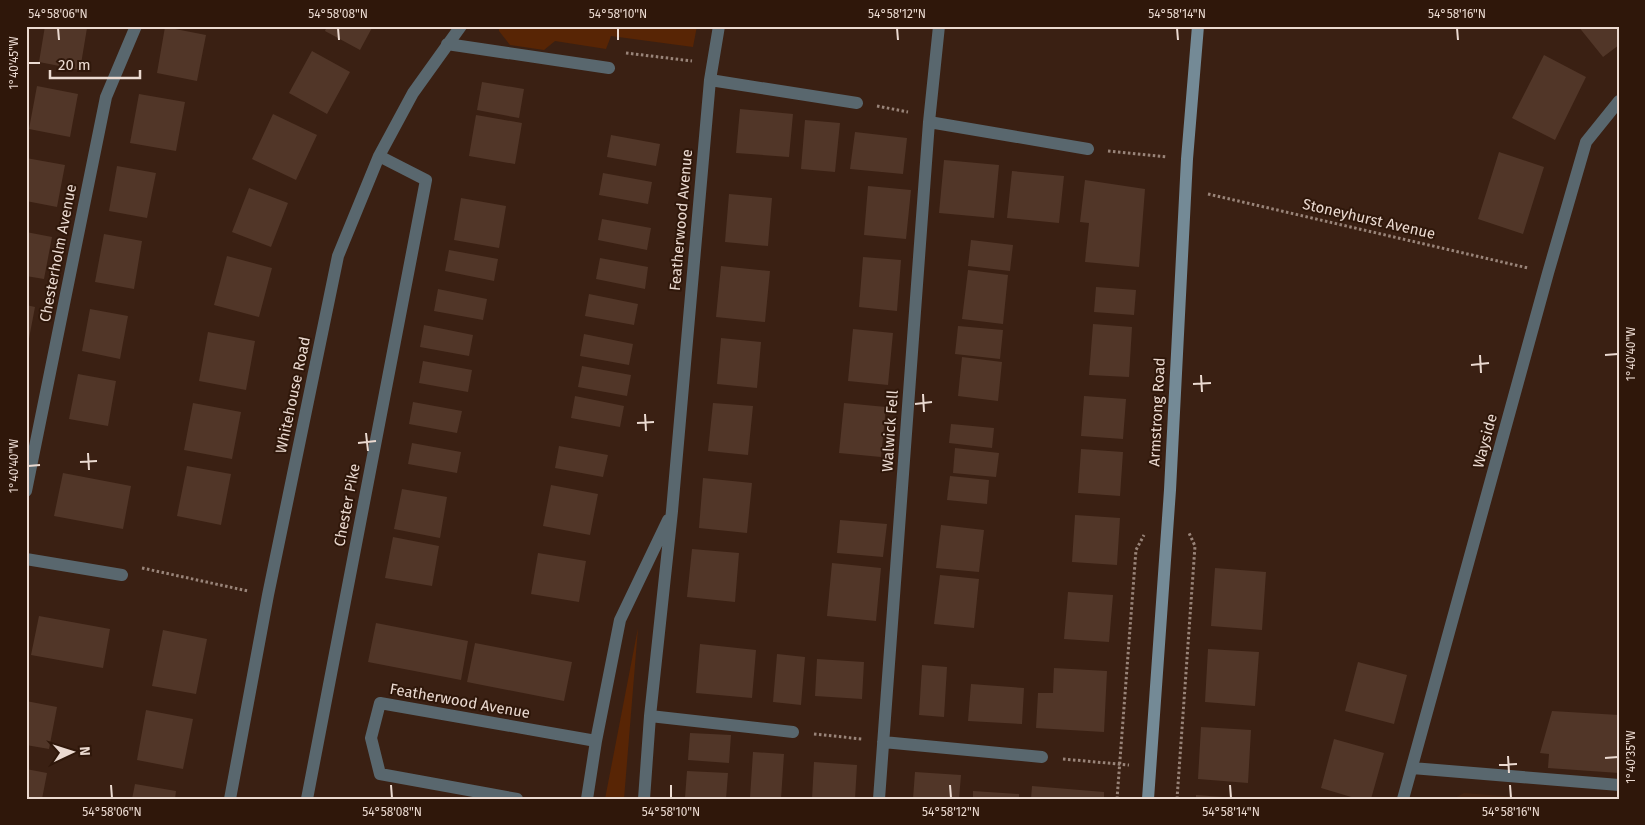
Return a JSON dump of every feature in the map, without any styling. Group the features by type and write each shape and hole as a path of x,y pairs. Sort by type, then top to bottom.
{"street":[{"name":"Chesterholm Avenue","path":"26,491 106,97 136,26"},
{"name":"Whitehouse Road","path":"230,799 268,595 338,256 379,156 412,93 461,26"},
{"name":"Featherwood Avenue","path":"644,799 650,716 672,511 710,80 719,26"},
{"name":"Walwick Fell","path":"879,799 929,122 938,26"},
{"name":"Armstrong Road","path":"1148,799 1170,490 1185,189 1198,26"},
{"path":"447,44 609,68"},
{"path":"710,80 857,103"},
{"name":"Wayside","path":"1403,799 1586,142 1619,102"},
{"path":"929,122 1088,149"},
{"name":"Chester Pike","path":"306,799 426,180 379,156"},
{"name":"Featherwood Avenue","path":"587,799 596,741 620,620 672,511"},
{"path":"26,559 122,574"},
{"name":"Featherwood Avenue","path":"516,799 380,774 371,738 380,703 596,741"},
{"path":"650,716 794,732"},
{"path":"883,742 1042,757"},
{"path":"1412,768 1619,785"}],"path":[{"path":"622,53 692,61"},
{"path":"857,103 906,111"},
{"path":"1088,149 1150,155"},
{"name":"Stoneyhurst Avenue","path":"1185,189 1548,273"},
{"path":"137,566 268,595"},
{"path":"794,732 883,742"},
{"path":"1042,757 1151,766"}],"shaded area":[{"path":"499,26 697,26 693,47 611,36 606,49 555,41 544,50 510,45 499,31"},
{"path":"638,628 624,799 605,799"},
{"path":"1464,793 1543,799 1453,799"}],"building":[{"path":"45,26 87,28 80,70 39,62"},
{"path":"327,26 373,26 360,50 325,31"},
{"path":"1578,26 1619,26 1619,45 1603,57"},
{"path":"165,27 206,35 197,81 157,73"},
{"path":"312,51 350,72 327,114 289,93"},
{"path":"1544,55 1586,77 1555,140 1512,118"},
{"path":"482,82 524,89 519,118 477,110"},
{"path":"37,86 78,94 70,137 29,129"},
{"path":"139,94 185,102 176,151 130,143"},
{"path":"740,109 793,114 789,157 736,153"},
{"path":"273,114 317,135 296,180 252,159"},
{"path":"476,115 522,123 515,164 469,156"},
{"path":"805,120 840,123 835,172 801,169"},
{"path":"855,132 907,138 903,174 850,169"},
{"path":"611,135 660,144 656,166 607,157"},
{"path":"1499,152 1544,167 1523,234 1478,219"},
{"path":"26,158 65,165 57,207 26,201"},
{"path":"944,160 999,165 994,218 939,213"},
{"path":"117,166 156,173 147,218 109,211"},
{"path":"1012,171 1064,176 1059,223 1007,218"},
{"path":"603,173 652,182 648,204 599,195"},
{"path":"1085,180 1145,189 1139,267 1085,262 1089,223 1080,222"},
{"path":"868,186 911,190 906,239 864,235"},
{"path":"249,188 288,203 271,247 232,232"},
{"path":"729,194 772,198 768,246 725,242"},
{"path":"461,198 506,206 499,248 454,240"},
{"path":"602,219 651,228 647,250 598,240"},
{"path":"26,232 52,237 44,279 26,276"},
{"path":"104,234 142,241 134,289 95,282"},
{"path":"971,240 1013,245 1010,271 968,266"},
{"path":"449,250 498,259 494,281 445,271"},
{"path":"227,256 272,268 259,317 214,305"},
{"path":"863,257 901,260 897,311 859,307"},
{"path":"600,258 648,267 645,289 596,279"},
{"path":"721,266 770,271 765,322 716,317"},
{"path":"968,270 1008,275 1003,324 962,319"},
{"path":"1096,287 1136,290 1134,315 1094,312"},
{"path":"438,289 487,299 483,320 434,311"},
{"path":"589,294 638,304 634,325 585,316"},
{"path":"26,305 35,307 27,349 26,349"},
{"path":"90,309 128,316 120,359 82,351"},
{"path":"1093,324 1132,327 1129,377 1089,375"},
{"path":"424,325 473,335 469,356 420,347"},
{"path":"958,326 1003,330 1000,359 955,354"},
{"path":"853,329 893,333 888,385 848,381"},
{"path":"208,332 255,341 246,390 199,381"},
{"path":"584,334 633,344 629,365 580,356"},
{"path":"721,338 761,342 757,388 717,384"},
{"path":"962,357 1002,362 998,401 958,396"},
{"path":"423,361 472,370 468,392 419,383"},
{"path":"582,366 631,375 627,396 578,387"},
{"path":"78,374 116,381 108,426 69,419"},
{"path":"575,396 624,406 620,427 571,418"},
{"path":"1084,396 1126,399 1123,439 1081,436"},
{"path":"413,402 462,411 457,433 409,424"},
{"path":"193,403 241,412 232,459 184,450"},
{"path":"713,403 753,406 748,455 708,451"},
{"path":"844,403 886,407 881,457 839,453"},
{"path":"951,424 994,428 992,448 949,443"},
{"path":"412,443 461,452 457,473 408,464"},
{"path":"559,446 608,455 603,477 555,468"},
{"path":"955,448 999,453 996,477 953,473"},
{"path":"1081,449 1123,452 1120,496 1078,493"},
{"path":"187,466 231,474 221,525 177,516"},
{"path":"63,473 131,486 123,529 54,516"},
{"path":"950,476 989,480 987,504 947,500"},
{"path":"703,478 752,483 747,533 699,528"},
{"path":"551,485 598,494 590,535 543,526"},
{"path":"402,489 447,497 440,538 394,529"},
{"path":"1075,515 1120,518 1117,565 1072,562"},
{"path":"840,520 887,524 883,557 837,553"},
{"path":"941,525 984,530 979,572 936,568"},
{"path":"393,537 439,546 432,586 385,578"},
{"path":"692,549 739,553 735,602 687,597"},
{"path":"538,553 586,561 579,602 531,594"},
{"path":"832,563 881,568 876,621 827,616"},
{"path":"1215,568 1266,572 1262,630 1211,626"},
{"path":"940,575 979,579 974,628 934,624"},
{"path":"1068,592 1113,595 1109,642 1064,639"},
{"path":"39,616 110,629 103,668 31,655"},
{"path":"376,623 468,641 461,680 368,662"},
{"path":"163,630 207,639 196,694 152,686"},
{"path":"475,643 572,662 564,701 467,682"},
{"path":"700,644 756,650 752,698 696,693"},
{"path":"1208,649 1259,652 1255,706 1205,702"},
{"path":"777,654 805,657 801,705 773,702"},
{"path":"817,659 864,662 862,699 815,696"},
{"path":"1358,662 1407,675 1394,724 1345,711"},
{"path":"922,665 947,667 944,717 919,715"},
{"path":"1054,668 1107,671 1104,732 1036,728 1038,693 1053,693"},
{"path":"971,684 1024,688 1022,724 968,721"},
{"path":"26,701 57,707 49,749 26,745"},
{"path":"146,710 193,719 183,769 137,760"},
{"path":"1552,711 1619,715 1619,773 1548,768 1549,754 1540,753"},
{"path":"1201,727 1251,730 1248,783 1198,779"},
{"path":"690,733 731,735 729,763 688,760"},
{"path":"1334,739 1384,753 1371,799 1358,799 1321,788"},
{"path":"753,752 784,754 781,799 750,798"},
{"path":"814,762 857,765 855,799 812,799"},
{"path":"26,769 47,773 42,799 26,799"},
{"path":"687,771 728,773 726,799 685,798"},
{"path":"915,772 961,775 959,799 913,799"},
{"path":"135,784 176,791 175,799 132,799"},
{"path":"1032,786 1104,792 1104,799 1031,799"},
{"path":"973,791 1019,794 1019,799 973,799"},
{"path":"1196,795 1223,797 1223,799 1196,799"}]}
